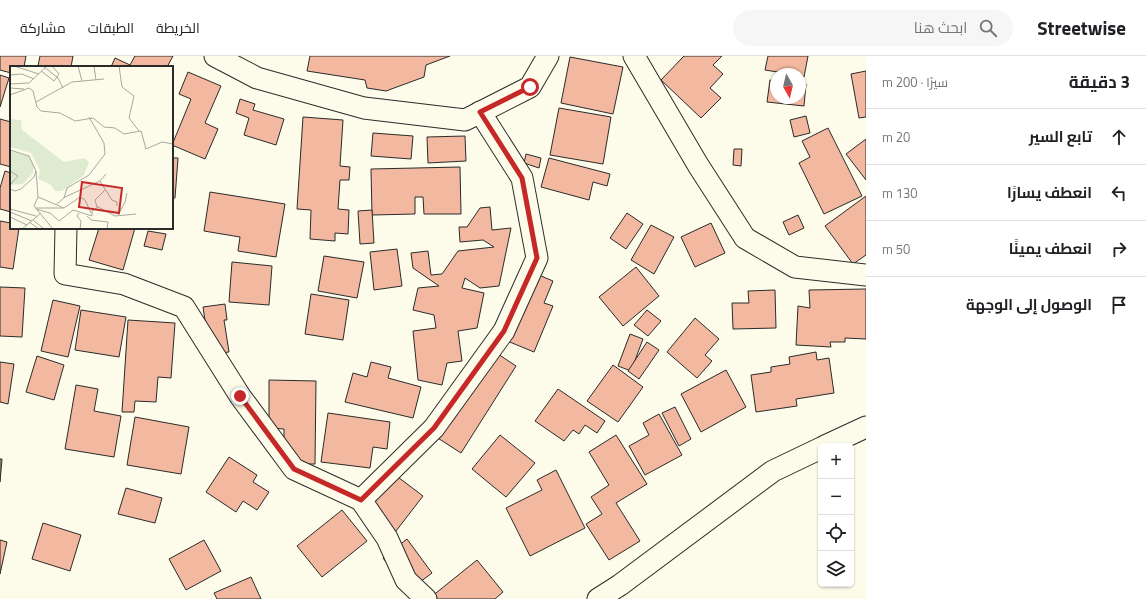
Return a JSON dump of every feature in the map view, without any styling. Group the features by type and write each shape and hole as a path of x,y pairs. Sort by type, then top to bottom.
{"street":[{"path":"215,56 257,78 364,108 465,120 530,87 548,56"},
{"path":"634,56 698,165 744,238 795,267 866,275"},
{"path":"361,500 434,428 504,331 537,258 522,178 480,112"},
{"path":"66,229 66,274 124,284 184,307 240,396 294,469 361,500 387,538 406,580 426,599"},
{"path":"831,443 866,427"},
{"path":"598,599 626,580 772,471 818,449"}],"building":[{"path":"0,56 26,56 24,66 10,66 10,73 0,70"},
{"path":"40,56 73,56 71,66 38,66"},
{"path":"135,56 173,56 168,66 111,66 115,58 130,65"},
{"path":"310,56 450,56 426,65 424,77 386,91 367,88 365,80 307,71"},
{"path":"684,56 722,56 713,65 723,74 710,88 721,98 701,118 661,80"},
{"path":"768,56 808,56 806,68 770,68 770,71 765,70"},
{"path":"570,57 623,67 613,114 561,103"},
{"path":"866,71 866,117 859,118 851,74"},
{"path":"188,72 221,86 205,123 218,129 205,159 173,145 191,99 179,94"},
{"path":"0,75 9,78 0,107"},
{"path":"770,80 770,102 767,102"},
{"path":"240,99 255,104 253,110 284,119 276,145 244,135 249,118 236,113"},
{"path":"786,104 804,104 804,106"},
{"path":"559,108 611,117 603,164 550,155"},
{"path":"806,116 810,133 794,137 790,120"},
{"path":"303,117 343,120 340,166 350,167 349,180 340,180 338,209 349,210 348,234 335,233 335,241 310,239 311,210 297,209"},
{"path":"0,119 10,122 10,167 0,164"},
{"path":"828,128 862,196 824,214 799,163 810,157 802,141"},
{"path":"373,133 413,136 411,159 371,156"},
{"path":"465,136 466,161 428,163 427,137"},
{"path":"866,139 866,180 846,154"},
{"path":"734,149 742,149 741,166 733,165"},
{"path":"526,154 541,158 539,168 524,163"},
{"path":"173,158 178,158 175,198 173,198"},
{"path":"549,158 610,174 607,186 593,182 589,200 541,187"},
{"path":"460,167 461,214 424,214 423,197 415,197 415,214 372,215 371,169"},
{"path":"5,171 10,173 10,212 0,209 0,188"},
{"path":"210,192 285,204 276,257 238,251 240,237 204,231"},
{"path":"866,196 866,255 853,264 825,226"},
{"path":"490,207 492,230 511,228 499,286 480,288 465,278 462,288 484,293 477,328 458,331 462,361 447,363 442,385 418,380 413,331 436,328 434,315 413,310 418,288 439,286 413,268 411,253 428,251 431,275 442,274 458,251 494,247 483,240 460,242 459,227 467,227 480,208"},
{"path":"372,210 374,243 360,244 358,211"},
{"path":"627,213 643,224 626,249 610,238"},
{"path":"798,215 804,228 789,235 783,222"},
{"path":"0,221 10,223 10,229 19,229 13,269 0,267"},
{"path":"711,223 725,253 695,267 681,237"},
{"path":"651,225 674,237 654,274 631,260"},
{"path":"99,229 135,229 123,270 89,260"},
{"path":"148,231 166,234 162,250 144,246"},
{"path":"397,249 402,286 374,290 370,252"},
{"path":"324,256 364,262 357,298 318,291"},
{"path":"232,262 272,266 269,305 229,302"},
{"path":"636,267 659,296 623,326 599,297"},
{"path":"527,270 553,281 544,303 553,306 534,352 500,338"},
{"path":"0,287 25,288 22,337 0,336"},
{"path":"866,289 866,339 845,338 845,342 830,342 831,347 796,345 798,306 810,308 809,290"},
{"path":"775,290 776,328 733,329 732,303 749,303 748,291"},
{"path":"311,294 349,300 343,340 305,334"},
{"path":"53,300 80,306 68,357 41,351"},
{"path":"225,304 227,320 224,320 229,352 210,354 203,307"},
{"path":"81,310 126,317 119,357 75,350"},
{"path":"647,310 661,321 648,336 634,325"},
{"path":"695,318 719,339 705,355 712,361 697,378 667,352"},
{"path":"128,320 175,323 171,378 158,377 156,402 135,401 134,412 122,412"},
{"path":"630,334 643,339 631,371 618,366"},
{"path":"647,342 659,350 639,379 628,371"},
{"path":"486,346 516,366 461,453 430,433"},
{"path":"816,352 817,360 829,358 834,393 796,399 797,406 756,412 751,375 771,372 771,367 790,364 789,357"},
{"path":"37,356 64,365 54,400 26,392"},
{"path":"0,362 14,364 8,404 0,402"},
{"path":"371,362 391,367 388,378 421,387 413,418 345,402 353,373 367,377"},
{"path":"613,365 643,387 618,422 587,401"},
{"path":"726,370 746,407 701,432 681,394"},
{"path":"269,380 316,381 315,464 284,464 284,429 269,428"},
{"path":"76,385 98,389 94,411 121,416 114,457 65,449"},
{"path":"558,389 605,421 597,433 585,425 579,434 573,430 564,441 535,421"},
{"path":"675,407 691,439 679,446 662,413"},
{"path":"328,413 390,422 387,449 373,447 370,468 321,462"},
{"path":"659,414 682,455 645,475 629,446 649,435 643,423"},
{"path":"135,417 189,427 181,474 127,465"},
{"path":"500,435 535,463 506,497 472,469"},
{"path":"616,435 647,484 616,503 640,541 609,560 586,524 602,514 591,497 609,485 589,452"},
{"path":"229,457 257,475 253,482 269,492 257,510 243,501 236,512 206,492"},
{"path":"0,459 2,459 0,482"},
{"path":"556,470 585,528 530,556 506,508 542,490 537,480"},
{"path":"390,471 423,496 396,531 363,505"},
{"path":"126,488 162,498 155,523 118,514"},
{"path":"342,510 367,541 322,577 297,546"},
{"path":"43,523 81,535 70,571 32,559"},
{"path":"407,539 432,573 408,591 383,558"},
{"path":"0,540 7,542 0,574"},
{"path":"204,540 221,571 186,590 169,559"},
{"path":"477,560 503,592 495,599 433,599 431,597"},
{"path":"251,577 261,599 217,599 214,593"}],"route":[{"path":"240,396 294,469 361,500 434,428 504,331 537,258 522,178 480,112 530,87"}]}
